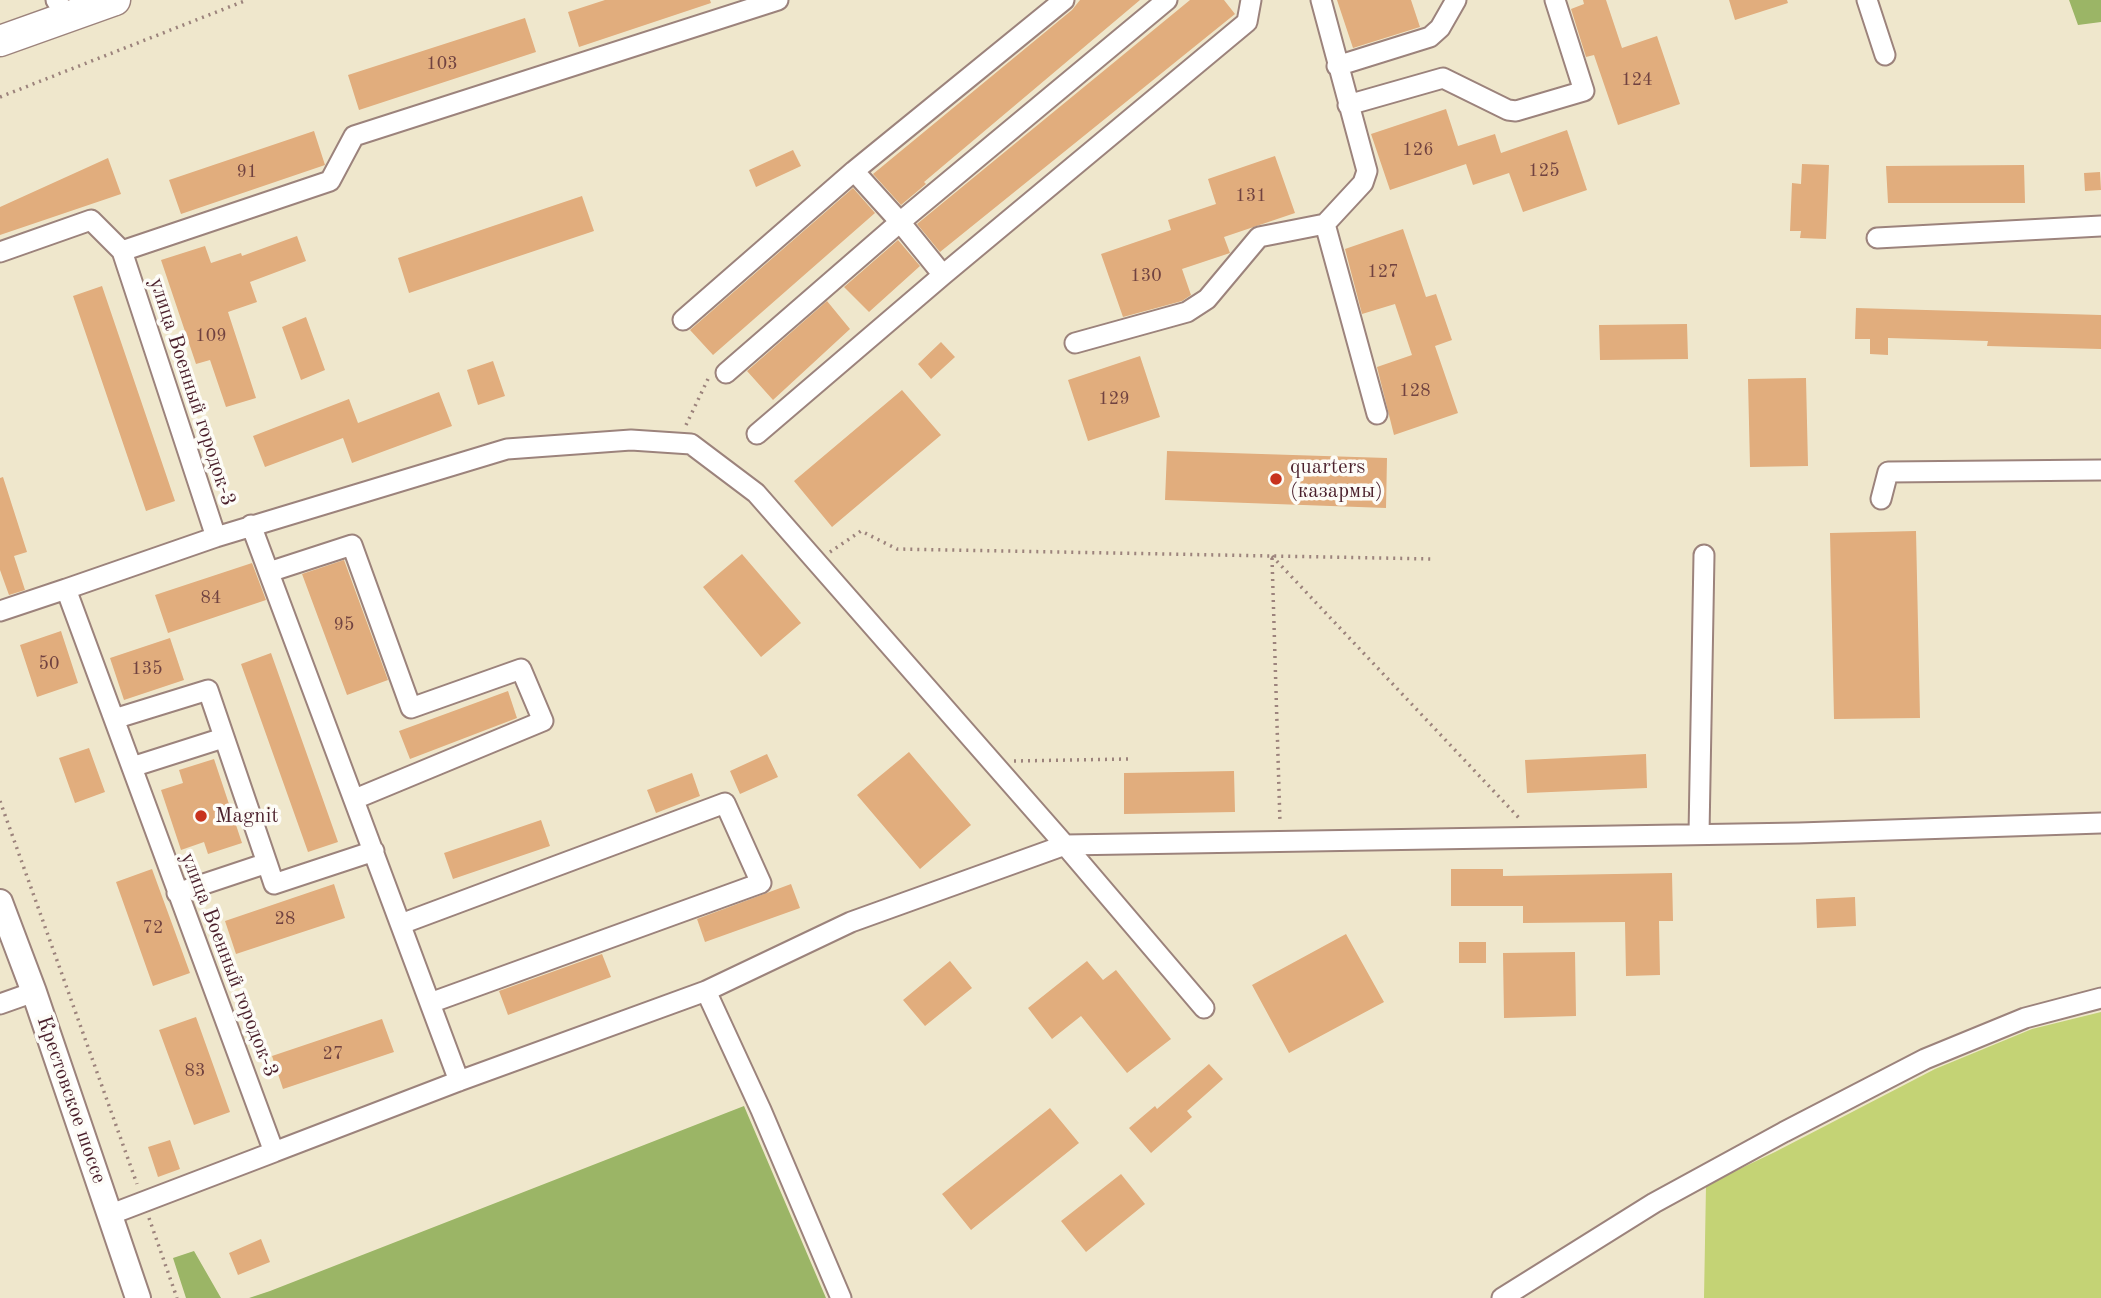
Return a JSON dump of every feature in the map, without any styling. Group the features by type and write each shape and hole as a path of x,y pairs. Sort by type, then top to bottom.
{"highway":[{"path":"0,41 62,8 115,0"}],"main road":[{"name":"Крестовское шоссе","path":"0,902 34,992 138,1298"}],"street":[{"path":"0,252 91,220 122,251 330,181 354,136 778,0"},
{"path":"683,320 854,171 1064,0"},
{"path":"718,374 1167,0"},
{"path":"757,434 1247,22 1251,0"},
{"path":"1075,343 1187,312 1207,299 1259,237 1325,224 1363,183 1367,171 1321,0"},
{"path":"1337,66 1430,37 1440,28 1456,0"},
{"path":"1348,105 1443,78 1508,110 1516,111 1584,90 1555,0"},
{"path":"1867,0 1885,55"},
{"path":"854,171 943,275"},
{"path":"1325,224 1377,414"},
{"path":"1877,238 2101,226"},
{"name":"улица Военный городок-3","path":"122,251 216,537 66,589 274,1152"},
{"path":"216,537 507,449 631,440 691,443 756,493 1065,845 1204,1008"},
{"path":"1881,499 1888,472 2101,470"},
{"path":"251,525 458,1081"},
{"path":"269,572 352,545 411,708 522,669 543,721 355,799"},
{"path":"1699,834 1704,555"},
{"path":"0,611 66,589"},
{"path":"114,719 208,690 274,884 374,851"},
{"path":"132,767 223,738"},
{"path":"401,923 725,803 761,883 430,1003"},
{"path":"109,1215 458,1081 706,991 851,922 1065,845 1699,834 2101,823"},
{"path":"177,893 267,863"},
{"path":"706,991 761,1110 841,1298"},
{"path":"0,1004 34,992"},
{"path":"1502,1298 1654,1203 1925,1059 2025,1018 2101,998"}],"path":[{"path":"0,97 247,0"},
{"path":"677,443 718,374"},
{"path":"817,561 861,531 897,549 1434,559"},
{"path":"1272,556 1537,837"},
{"path":"1272,556 1280,841"},
{"path":"991,761 1128,760"},
{"path":"0,801 139,1191"},
{"path":"149,1217 177,1298"}],"green space":[{"path":"2069,0 2101,0 2101,22 2078,25"},
{"path":"2101,1012 2101,1298 1704,1298 1706,1185 1935,1069 2032,1029"},
{"path":"744,1106 826,1298 249,1298 270,1291"},
{"path":"194,1251 221,1298 186,1298 173,1258"}],"building":[{"path":"605,0 710,0 711,3 579,47 568,12"},
{"path":"1080,0 1140,0 924,182 926,184 901,205 873,174 1072,10"},
{"path":"1190,0 1224,0 1235,14 940,252 917,224"},
{"path":"1337,0 1411,0 1420,27 1353,48"},
{"path":"1583,0 1606,0 1622,48 1657,36 1680,104 1618,125 1594,55 1586,57 1571,9 1584,4"},
{"path":"1729,0 1787,0 1788,3 1735,20"},
{"path":"525,18 536,52 359,110 348,75"},
{"path":"1446,109 1458,146 1495,134 1501,153 1567,130 1587,190 1523,212 1509,173 1473,185 1466,164 1390,190 1371,134"},
{"path":"314,131 325,165 181,214 169,180"},
{"path":"793,150 801,166 756,187 749,170"},
{"path":"1275,156 1295,213 1224,237 1230,253 1182,269 1191,295 1182,301 1123,317 1101,254 1171,230 1168,220 1216,204 1208,179"},
{"path":"108,158 121,194 0,235 0,207"},
{"path":"1802,164 1829,165 1826,239 1800,238 1801,231 1790,231 1792,183 1801,184"},
{"path":"2024,165 2025,203 1888,203 1886,166"},
{"path":"2100,172 2101,190 2085,191 2084,173"},
{"path":"853,188 875,213 713,355 690,330"},
{"path":"582,196 594,231 409,293 398,258"},
{"path":"1403,229 1426,297 1436,294 1452,340 1435,346 1458,413 1394,435 1377,367 1412,355 1395,304 1362,314 1345,249"},
{"path":"297,236 306,261 250,282 257,302 228,312 256,398 226,407 210,360 196,364 161,260 205,246 211,263 241,253 242,256"},
{"path":"898,240 920,266 869,312 844,287"},
{"path":"102,286 175,501 146,511 73,296"},
{"path":"827,301 850,329 773,400 747,371"},
{"path":"1856,308 2101,315 2101,349 1987,346 1988,341 1888,338 1888,355 1870,354 1870,339 1855,339"},
{"path":"306,317 325,370 301,380 282,327"},
{"path":"1687,324 1688,359 1600,360 1599,325"},
{"path":"941,342 955,357 931,379 918,364"},
{"path":"1140,356 1160,417 1088,441 1068,380"},
{"path":"493,361 505,396 478,405 467,370"},
{"path":"1806,378 1808,466 1750,467 1748,379"},
{"path":"902,390 941,435 832,527 794,481"},
{"path":"439,392 452,426 352,463 343,438 265,467 253,436 349,399 358,423"},
{"name":"quarters (казармы)","path":"1167,451 1387,458 1386,508 1165,500"},
{"path":"3,477 27,552 14,556 25,590 9,595 0,570 0,478"},
{"path":"1916,531 1920,718 1834,719 1830,533"},
{"path":"742,554 801,623 761,657 703,587"},
{"path":"344,560 388,680 347,695 302,574"},
{"path":"252,563 266,600 168,633 155,595"},
{"path":"61,631 78,683 37,697 20,645"},
{"path":"170,638 184,680 124,700 110,658"},
{"path":"271,653 338,842 308,852 241,664"},
{"path":"508,691 517,718 410,759 399,731"},
{"path":"89,748 105,792 75,803 59,758"},
{"path":"909,752 971,825 920,869 857,795"},
{"path":"767,754 778,777 740,794 730,771"},
{"path":"1646,754 1647,788 1527,793 1525,760"},
{"name":"Magnit","path":"214,759 242,843 208,854 204,842 181,850 161,790 183,783 179,770"},
{"path":"1234,771 1235,812 1124,814 1124,773"},
{"path":"692,773 700,796 656,813 647,790"},
{"path":"541,820 550,846 453,879 444,853"},
{"path":"152,869 190,973 153,986 116,882"},
{"path":"1451,869 1503,869 1503,876 1672,873 1673,921 1659,921 1660,975 1626,976 1625,922 1523,923 1523,906 1451,906"},
{"path":"334,884 345,918 236,954 225,921"},
{"path":"791,884 800,908 705,942 697,919"},
{"path":"1855,897 1856,926 1817,928 1816,899"},
{"path":"1346,934 1384,1002 1289,1053 1252,985"},
{"path":"1459,942 1486,942 1486,963 1459,963"},
{"path":"1575,952 1576,1016 1504,1018 1503,953"},
{"path":"602,954 611,977 508,1015 499,991"},
{"path":"950,961 972,988 925,1026 903,1000"},
{"path":"1087,961 1103,980 1116,970 1171,1039 1127,1073 1081,1016 1052,1039 1028,1008"},
{"path":"196,1017 230,1112 194,1125 159,1030"},
{"path":"382,1019 394,1052 283,1089 272,1056"},
{"path":"1209,1064 1223,1079 1187,1111 1192,1117 1151,1153 1129,1128 1155,1106 1157,1109"},
{"path":"1050,1108 1079,1143 971,1230 942,1194"},
{"path":"170,1140 180,1169 158,1177 148,1147"},
{"path":"1121,1174 1145,1204 1086,1252 1061,1221"},
{"path":"261,1239 270,1262 238,1275 229,1253"}],"place":[{"name":"quarters (казармы)","path":"1276,479"},
{"name":"Magnit","path":"201,816"}]}
